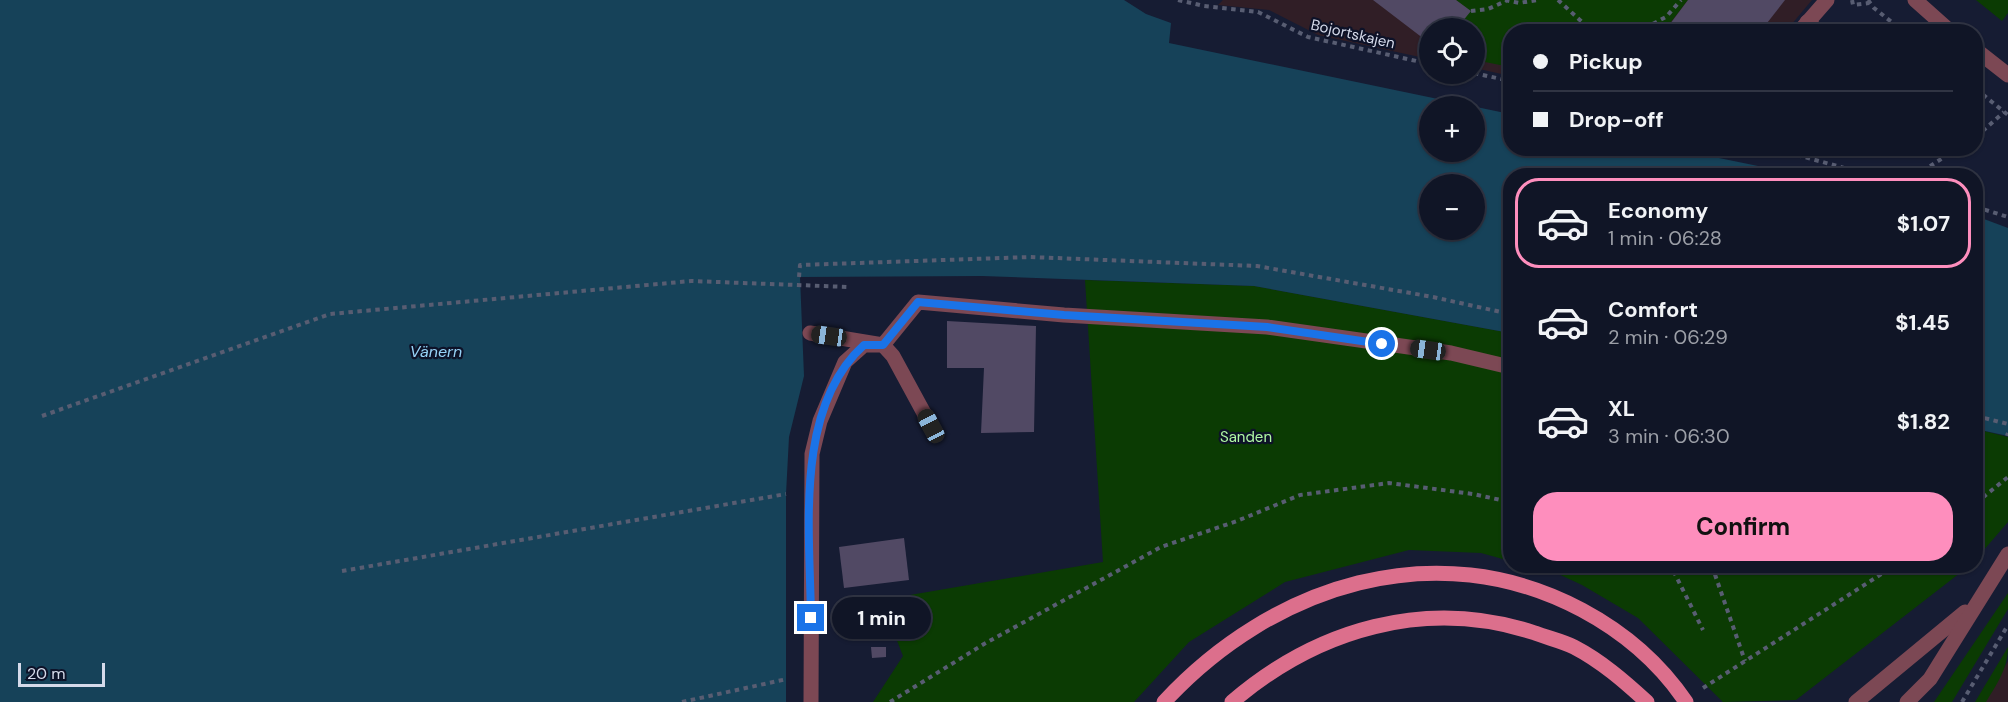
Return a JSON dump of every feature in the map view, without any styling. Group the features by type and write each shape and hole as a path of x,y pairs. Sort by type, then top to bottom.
{"main road":[{"path":"1164,702 1203,664 1296,604 1356,582 1420,573 1486,577 1516,583 1560,599 1607,624 1641,649 1669,677 1686,702"},
{"path":"1232,702 1288,661 1333,638 1378,625 1421,619 1462,619 1507,625 1571,645 1621,678 1647,702"}],"street":[{"path":"1806,24 1827,0"},
{"path":"1915,0 1942,24"},
{"path":"1983,55 2008,75"},
{"path":"883,345 918,302 1064,315 1267,327 1450,353 1503,365"},
{"path":"810,333 883,345 893,356 931,426"},
{"path":"811,702 812,454 820,421 845,363 864,345 883,345"},
{"path":"1907,702 1930,679 1974,604 2008,554"},
{"path":"1856,702 1974,604"}],"path":[{"name":"Bojortskajen","path":"1178,0 1204,6 1258,12 1308,37 1419,62"},
{"path":"1204,6 1210,0"},
{"path":"1471,11 1488,9 1505,1 1519,3 1537,0"},
{"path":"1558,0 1584,24"},
{"path":"1652,24 1666,17 1681,0"},
{"path":"1852,0 1853,5 1869,1 1895,24"},
{"path":"1485,75 1503,79"},
{"path":"1983,95 2006,113 1983,131"},
{"path":"1800,156 1845,168"},
{"path":"1927,168 1946,156"},
{"path":"1983,209 2008,217"},
{"path":"799,277 800,265 1030,257 1257,266 1433,297 1503,312"},
{"path":"42,416 330,314 691,281 849,287"},
{"path":"1983,418 2008,424"},
{"path":"1983,498 2008,477"},
{"path":"890,702 984,644 1161,548 1238,521 1300,495 1389,483 1473,494 1503,500"},
{"path":"342,571 786,494"},
{"path":"1674,573 1703,630"},
{"path":"1714,573 1745,661"},
{"path":"1701,688 1883,573"},
{"path":"1962,702 2008,625"},
{"path":"682,702 787,679"}],"shaded area":[{"path":"1223,0 1812,0 1792,24 1503,24 1503,74 1485,70 1485,18 1419,18 1419,57 1318,35 1269,10 1218,5"},
{"path":"2008,661 2008,702 1985,702"}],"green space":[{"path":"1456,0 1688,0 1669,24 1503,24 1503,66 1485,62 1485,18 1465,18 1470,11"},
{"path":"1976,0 2008,0 2008,13 2002,21"},
{"name":"Sanden","path":"1085,280 1254,286 1503,332 1503,559 1481,553 1409,550 1285,582 1189,642 1134,702 873,702 903,656 896,638 874,641 875,601 1103,562"},
{"path":"1983,431 2008,437 2008,522 1983,551"},
{"path":"1556,573 1960,573 1796,700 1723,702 1638,618 1582,585"},
{"path":"2008,593 2008,609 1952,702 1934,702"},
{"path":"2008,647 2004,669 1994,689 1986,702 1975,702"}],"water":[{"name":"Vänern","path":"0,0 1124,0 1146,14 1171,23 1169,43 1424,96 1419,96 1419,162 1485,162 1485,109 1503,113 1503,156 1709,156 1768,168 1503,168 1503,332 1254,286 982,276 800,277 804,376 789,437 786,494 786,702 0,702"},
{"path":"1983,219 2008,228 2008,436 1983,431"}],"building":[{"path":"1373,0 1456,0 1471,11 1465,18 1419,18 1419,35"},
{"path":"1688,0 1785,0 1766,24 1670,24"},
{"path":"947,321 1036,326 1034,432 981,433 984,368 947,368"},
{"path":"904,538 909,580 844,588 839,547"},
{"path":"871,647 886,647 886,657 872,658"}],"route":[{"path":"811,618 812,454 820,421 845,363 864,345 883,345 918,302 1064,315 1267,327 1382,344"}]}
